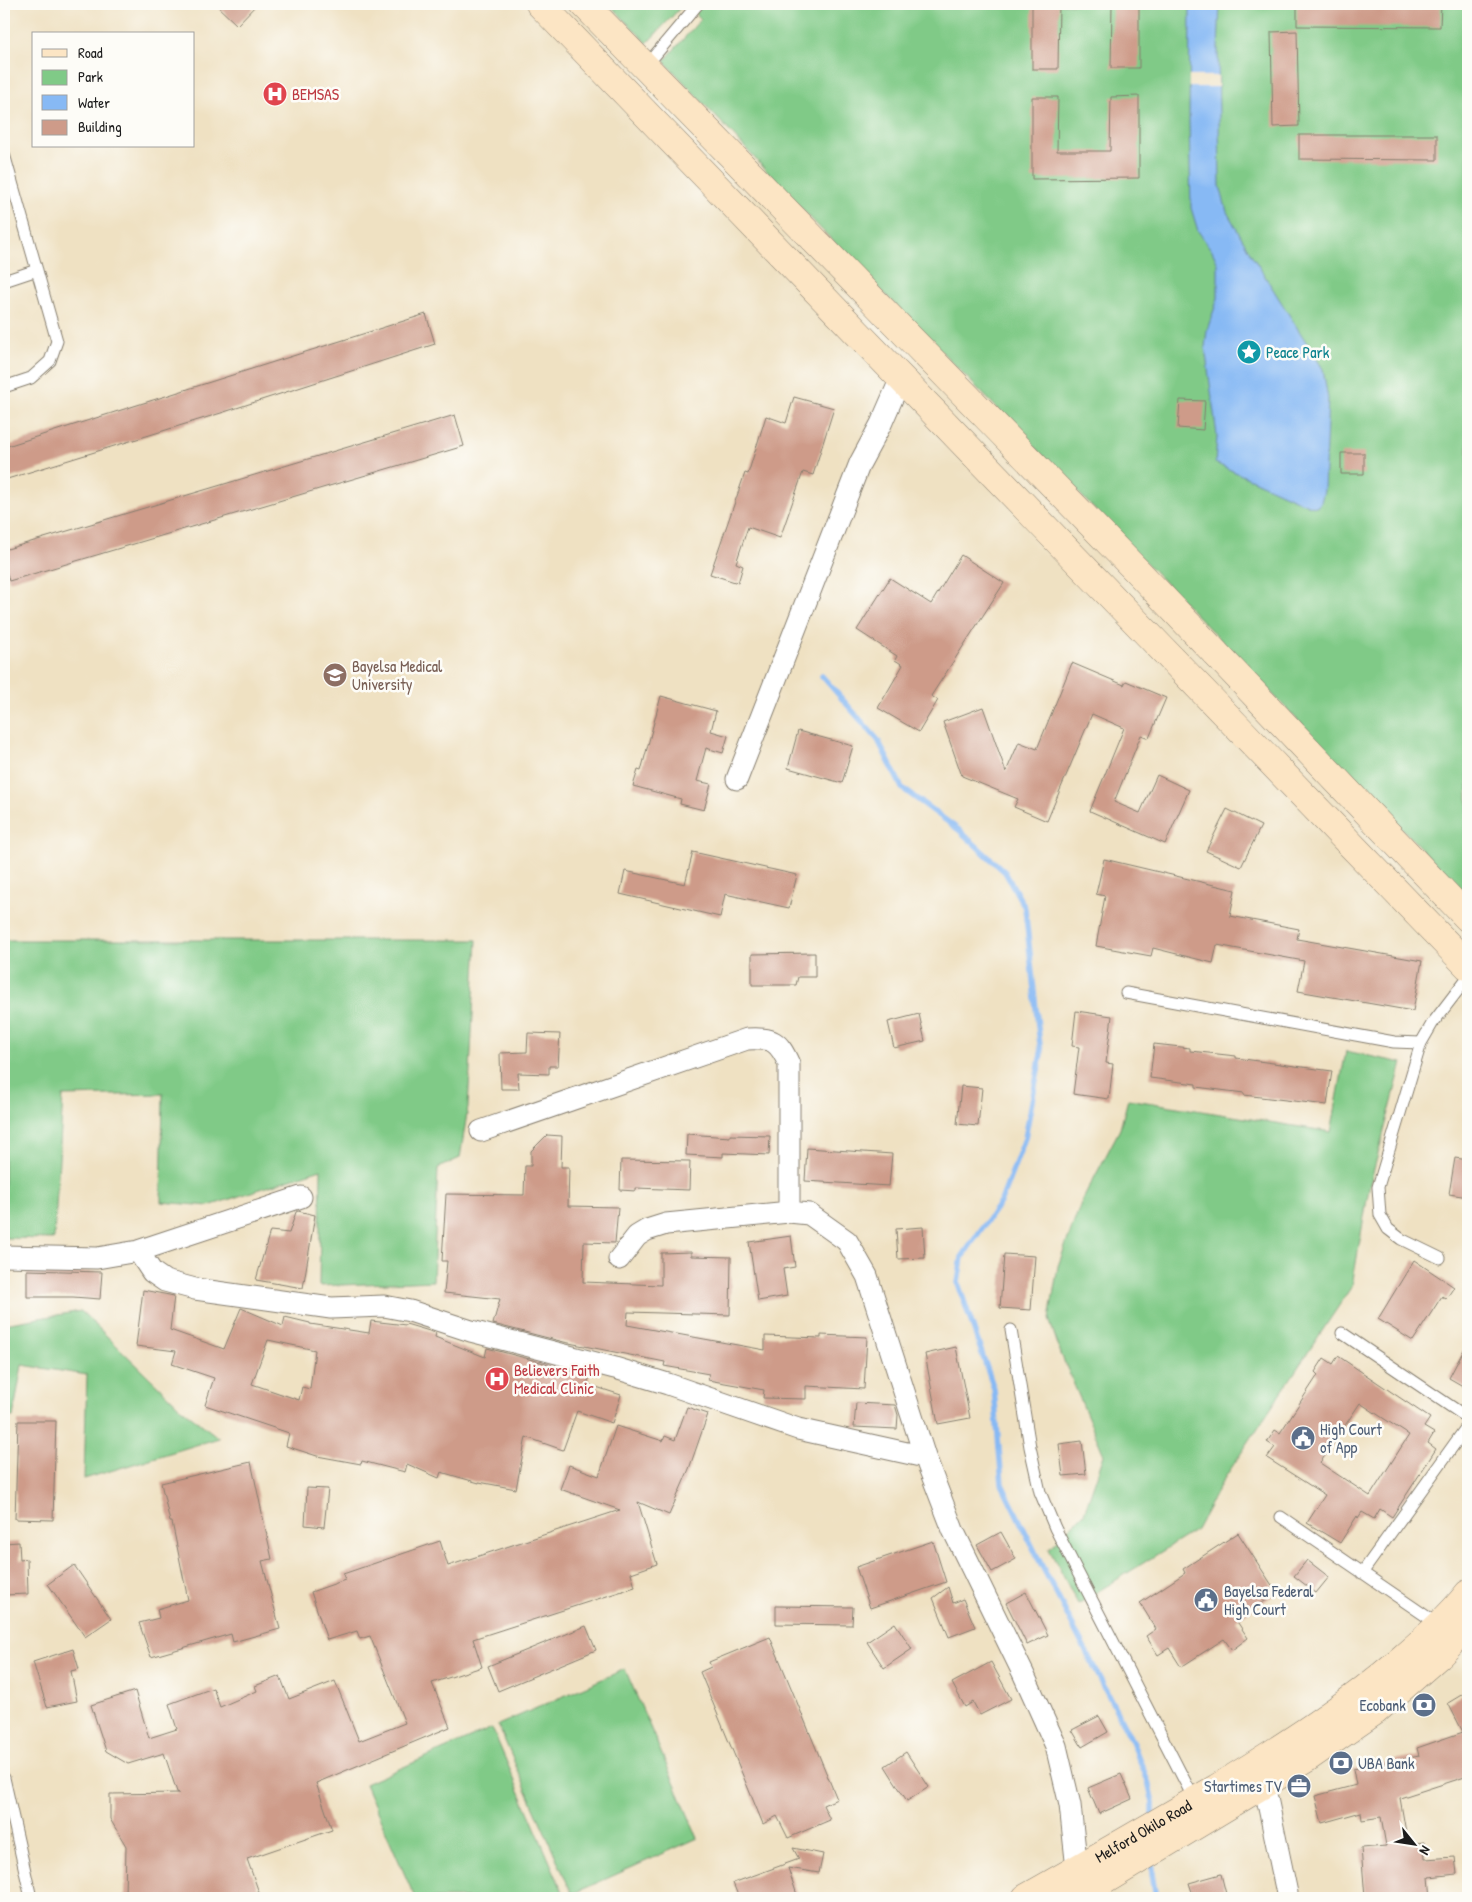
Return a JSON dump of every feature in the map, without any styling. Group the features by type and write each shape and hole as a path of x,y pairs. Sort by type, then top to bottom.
{"main road":[{"path":"540,4 1468,966"},
{"path":"584,4 1133,566 1468,918"},
{"name":"Melford Okilo Road","path":"1075,1898 1111,1864 1200,1810 1276,1752 1369,1688 1422,1642 1468,1594"},
{"name":"Melford Okilo Road","path":"1200,1810 1264,1784 1307,1758 1375,1711 1439,1655 1468,1626"},
{"name":"Melford Okilo Road","path":"1026,1898 1077,1869 1111,1864"}],"street":[{"path":"737,779 860,463 881,424 901,378"},
{"path":"482,1131 747,1039 765,1038 780,1046 789,1064 789,1212"},
{"path":"4,1256 97,1258 138,1251 301,1197"},
{"path":"619,1259 637,1236 647,1230 666,1224 789,1212 809,1214 847,1241 867,1276 925,1456 953,1530 1023,1673 1056,1746 1070,1805 1077,1869"},
{"path":"138,1251 152,1272 166,1281 195,1289 332,1308 384,1306 410,1311 471,1331 623,1371 798,1429 925,1456"},
{"path":"1264,1784 1288,1898"}],"lane":[{"path":"645,66 698,4"},
{"path":"4,154 57,341 50,361 31,378 4,387"},
{"path":"4,186 16,198"},
{"path":"4,280 37,270"},
{"path":"1440,1258 1401,1239 1388,1229 1380,1214 1378,1187 1420,1043 1468,977"},
{"path":"1126,993 1394,1042 1420,1043"},
{"path":"1011,1330 1030,1447 1040,1492 1055,1528 1200,1810"},
{"path":"1342,1332 1468,1418"},
{"path":"1362,1573 1468,1425"},
{"path":"1281,1517 1439,1624"},
{"path":"4,1778 29,1898"}],"green space":[{"path":"609,4 684,4 647,43"},
{"name":"Peace Park","path":"686,4 1468,4 1468,897 994,405 818,226 664,61 701,19"},
{"path":"4,940 477,940 468,1107 460,1158 438,1168 433,1281 319,1286 321,1169 209,1206 161,1202 163,1094 63,1096 54,1239 4,1238"},
{"path":"1346,1051 1402,1063 1369,1188 1352,1286 1222,1482 1196,1530 1078,1604 1049,1549 1084,1513 1104,1455 1061,1354 1049,1319 1058,1266 1081,1203 1120,1129 1128,1099 1331,1132"},
{"path":"81,1311 182,1409 219,1438 84,1479 87,1375 22,1365 13,1417 4,1417 4,1324"},
{"path":"625,1669 698,1838 572,1894 498,1725"},
{"path":"492,1728 565,1897 415,1898 365,1784"}],"water":[{"path":"1190,4 1220,4 1218,48 1220,186 1227,212 1323,369 1328,399 1324,491 1321,502 1317,507 1310,506 1215,463 1217,436 1205,347 1207,330 1218,298 1218,264 1212,251 1198,231 1191,208 1189,121"}],"pier":[{"path":"1189,76 1218,76 1218,87 1189,87"}],"building":[{"path":"215,4 257,4 237,25"},
{"path":"1032,4 1059,4 1058,69 1032,69"},
{"path":"1112,4 1139,4 1139,68 1111,68"},
{"path":"1297,4 1441,4 1440,27 1297,26"},
{"path":"1297,31 1299,126 1273,127 1271,32"},
{"path":"1139,96 1139,178 1032,179 1032,97 1058,97 1057,151 1110,151 1111,97"},
{"path":"1299,135 1437,135 1437,160 1299,159"},
{"path":"426,314 435,344 4,480 4,447"},
{"path":"794,397 834,408 813,475 803,472 780,538 748,527 736,563 743,566 738,583 710,574 745,473 748,474 766,416 786,423"},
{"path":"1180,400 1205,401 1203,430 1178,428"},
{"path":"455,415 464,446 9,581 4,564 4,550"},
{"path":"1341,453 1364,453 1364,474 1341,474"},
{"path":"961,555 1004,583 931,696 938,700 919,732 878,708 903,665 895,660 897,656 857,630 890,578 931,604"},
{"path":"1072,663 1124,685 1126,681 1166,698 1149,738 1141,735 1114,802 1140,813 1157,775 1189,790 1165,844 1090,811 1124,728 1092,714 1047,821 1014,807 1018,799 962,776 943,722 983,707 1006,772 1019,742 1037,749"},
{"path":"661,696 716,711 711,731 728,736 723,753 706,748 697,781 711,784 704,810 680,804 681,799 633,786 638,770 641,771"},
{"path":"798,731 853,746 842,783 788,768"},
{"path":"1227,809 1261,826 1241,867 1206,851"},
{"path":"693,852 797,875 789,908 725,894 720,917 620,894 625,871 685,884"},
{"path":"1104,859 1235,890 1230,916 1299,929 1297,939 1422,961 1413,1011 1298,991 1304,961 1217,945 1213,963 1153,948 1151,956 1096,946 1105,896 1096,894"},
{"path":"815,953 815,977 798,977 796,985 752,985 752,954"},
{"path":"1076,1011 1112,1016 1106,1063 1113,1064 1109,1099 1073,1094 1079,1047 1072,1046"},
{"path":"919,1014 925,1041 894,1048 888,1022"},
{"path":"528,1033 560,1034 558,1066 549,1066 549,1074 518,1073 519,1089 501,1089 500,1053 527,1052"},
{"path":"1154,1044 1190,1048 1190,1051 1236,1056 1236,1058 1332,1071 1327,1105 1244,1095 1244,1093 1196,1087 1196,1084 1150,1078"},
{"path":"961,1086 982,1088 978,1126 957,1124"},
{"path":"687,1134 730,1137 730,1135 770,1136 769,1155 723,1153 723,1157 686,1155"},
{"path":"547,1135 562,1136 561,1167 569,1167 568,1206 618,1207 615,1243 584,1242 583,1282 661,1285 661,1253 691,1252 691,1256 731,1257 730,1315 628,1312 627,1325 765,1350 765,1336 821,1338 821,1335 867,1337 864,1389 806,1386 806,1399 763,1398 764,1390 708,1380 709,1374 664,1366 665,1362 564,1342 493,1324 500,1299 444,1293 447,1261 442,1261 446,1194 524,1195 525,1166 531,1166 531,1151"},
{"path":"807,1148 892,1154 889,1186 805,1181"},
{"path":"1455,1158 1468,1160 1468,1197 1449,1194"},
{"path":"621,1160 690,1161 689,1190 636,1188 636,1191 620,1190"},
{"path":"298,1211 315,1215 303,1288 256,1280 270,1231 289,1233"},
{"path":"923,1227 925,1258 898,1259 896,1229"},
{"path":"791,1236 795,1267 783,1269 787,1296 758,1301 749,1242"},
{"path":"1004,1254 1035,1256 1031,1310 1000,1308"},
{"path":"1414,1260 1454,1287 1446,1299 1442,1296 1413,1341 1378,1319"},
{"path":"27,1270 102,1272 100,1299 27,1297"},
{"path":"143,1290 174,1296 170,1330 224,1349 241,1308 283,1326 285,1317 310,1324 369,1333 371,1321 406,1324 436,1333 435,1337 485,1357 487,1348 590,1375 587,1384 621,1395 612,1423 577,1411 563,1450 526,1437 516,1489 479,1483 441,1472 439,1478 407,1464 405,1472 362,1461 361,1464 317,1456 286,1446 289,1433 205,1405 214,1378 172,1364 176,1351 136,1346","holes":["268,1340 315,1350 310,1389 302,1387 299,1400 252,1384"]},
{"path":"1468,1342 1468,1389 1449,1378"},
{"path":"956,1347 970,1418 938,1424 925,1354"},
{"name":"High Court of App","path":"1338,1356 1430,1418 1424,1427 1434,1433 1428,1443 1436,1449 1392,1517 1380,1509 1374,1519 1362,1512 1358,1518 1357,1516 1340,1543 1307,1523 1325,1495 1267,1458 1275,1447 1267,1442 1275,1430 1280,1433 1318,1375 1315,1372 1324,1358 1333,1364","holes":["1360,1403 1409,1435 1370,1496 1320,1463"]},
{"path":"856,1403 895,1405 898,1415 897,1429 854,1427"},
{"path":"687,1407 708,1414 689,1469 669,1515 638,1502 657,1564 631,1573 635,1587 473,1639 482,1667 432,1683 450,1727 316,1783 332,1830 247,1859 261,1898 125,1898 126,1846 110,1819 110,1794 179,1793 177,1792 164,1753 128,1764 106,1751 91,1705 135,1691 149,1738 177,1729 169,1704 213,1688 220,1707 257,1691 255,1686 280,1676 289,1699 335,1681 359,1741 405,1723 370,1636 360,1639 357,1631 327,1640 311,1592 345,1580 343,1574 440,1541 448,1566 620,1510 560,1489 569,1465 599,1476 616,1426 663,1441 665,1436 675,1440"},
{"path":"18,1421 56,1421 53,1520 15,1519"},
{"path":"1082,1441 1086,1474 1063,1476 1059,1444"},
{"path":"251,1462 272,1559 262,1561 280,1629 233,1642 231,1634 151,1657 139,1623 159,1618 157,1609 188,1600 172,1522 170,1522 161,1483"},
{"path":"307,1488 328,1489 324,1527 305,1525"},
{"path":"1001,1532 1016,1559 992,1572 977,1545"},
{"name":"Bayelsa Federal High Court","path":"1238,1533 1277,1593 1236,1620 1248,1638 1232,1650 1224,1639 1181,1667 1169,1648 1158,1655 1146,1636 1156,1629 1140,1603 1185,1573 1183,1569"},
{"path":"933,1541 946,1582 870,1608 856,1567"},
{"path":"19,1542 20,1560 27,1559 28,1594 4,1595 4,1543"},
{"path":"1307,1560 1329,1577 1316,1593 1294,1576"},
{"path":"74,1565 111,1619 85,1637 48,1584"},
{"path":"948,1587 953,1603 963,1599 975,1627 949,1637 933,1598"},
{"path":"1026,1592 1048,1635 1027,1645 1006,1603"},
{"path":"776,1606 853,1607 852,1625 776,1624"},
{"path":"895,1623 912,1649 884,1668 867,1642"},
{"path":"586,1626 596,1650 498,1691 488,1666"},
{"path":"770,1637 837,1799 823,1805 830,1820 788,1838 777,1816 763,1824 700,1672 711,1667 709,1662"},
{"path":"73,1649 79,1669 71,1671 77,1701 47,1707 33,1662"},
{"path":"991,1662 1011,1699 980,1715 973,1702 965,1707 952,1683"},
{"path":"1468,1691 1468,1776 1400,1798 1408,1844 1424,1842 1425,1859 1455,1857 1457,1874 1429,1877 1431,1898 1387,1898 1387,1896 1365,1898 1361,1848 1386,1846 1381,1817 1362,1820 1361,1812 1322,1823 1315,1796 1356,1785 1353,1769 1419,1756 1417,1748 1463,1732 1448,1703"},
{"path":"1099,1716 1108,1732 1082,1747 1072,1730"},
{"path":"906,1752 929,1787 907,1801 885,1766"},
{"path":"1121,1774 1132,1799 1099,1814 1088,1788"},
{"path":"793,1848 823,1854 819,1873 788,1868 798,1898 739,1898 733,1883 799,1859"},
{"path":"1221,1874 1227,1898 1194,1898 1189,1883"}],"waterway":[{"path":"822,676 878,740 902,788 959,830 1005,872 1025,908 1041,1054 1025,1138 1001,1201 962,1257 958,1283 994,1389 1002,1484 1132,1741 1148,1781 1153,1803 1153,1815"},
{"path":"1152,1862 1156,1898"}],"place":[{"name":"BEMSAS","path":"275,94"},
{"name":"Peace Park","path":"1249,352"},
{"name":"Bayelsa Medical University","path":"335,675"},
{"name":"Believers Faith Medical Clinic","path":"497,1379"},
{"name":"High Court of App","path":"1303,1438"},
{"name":"Bayelsa Federal High Court","path":"1206,1600"},
{"name":"Ecobank","path":"1424,1705"},
{"name":"UBA Bank","path":"1341,1763"},
{"name":"Startimes TV","path":"1299,1786"}]}
